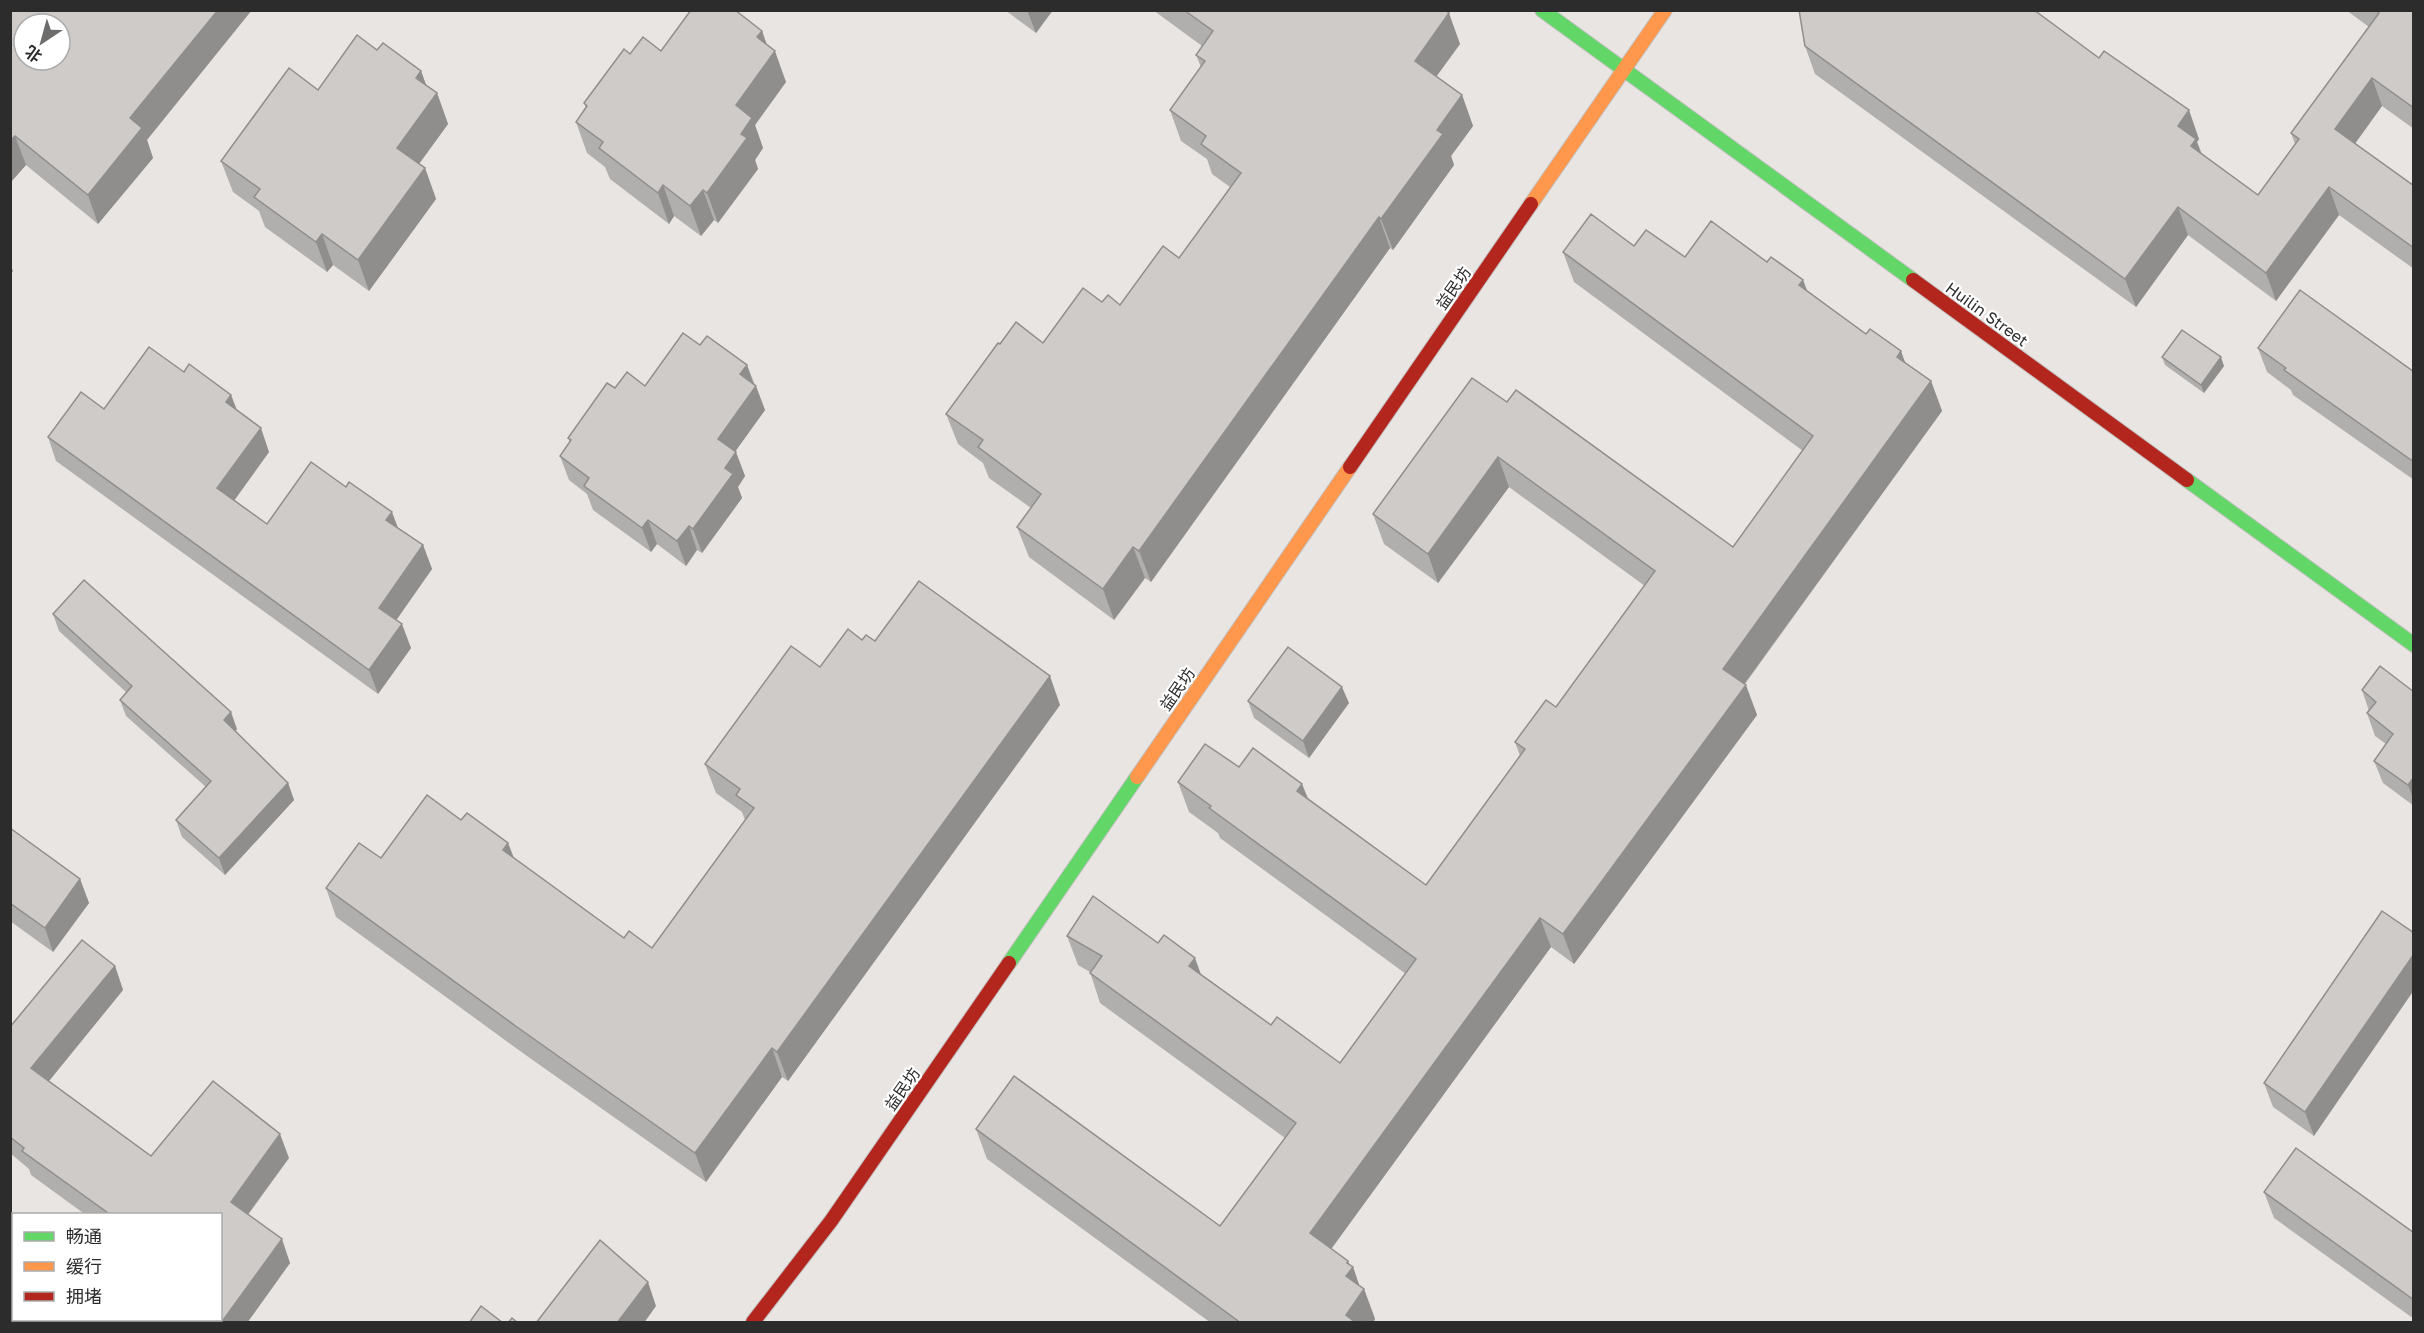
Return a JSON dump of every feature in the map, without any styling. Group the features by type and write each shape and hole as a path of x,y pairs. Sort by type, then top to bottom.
{"street":[{"name":"Huilin Street","path":"1542,10 2414,645"},
{"name":"益民坊","path":"753,1323 831,1221 1665,10"}],"building":[{"path":"10,10 218,10 130,118 142,128 88,195 15,136 10,141"},
{"path":"691,10 735,10 762,31 757,37 775,51 736,105 752,118 741,134 747,138 707,193 703,190 690,206 663,185 658,193 599,148 603,142 576,122 587,106 584,103 624,49 630,54 643,37 661,51"},
{"path":"1184,10 1445,10 1449,13 1415,61 1462,95 1437,130 1443,134 1381,219 1379,217 1139,551 1133,547 1103,589 1017,527 1041,494 978,447 983,440 946,414 1016,322 1043,343 1083,288 1102,302 1108,295 1120,305 1163,246 1179,258 1241,173 1201,144 1206,136 1170,110 1205,61 1196,55 1213,31"},
{"path":"1799,10 2034,10 2099,58 2104,51 2189,110 2178,126 2196,139 2191,146 2258,195 2299,139 2291,133 2379,13 2376,10 2414,10 2414,108 2372,78 2335,129 2414,186 2414,248 2329,187 2266,273 2178,207 2125,279 1805,46"},
{"path":"357,35 377,50 383,43 421,71 416,78 437,93 397,148 425,168 358,260 322,234 316,242 254,197 260,189 221,161 289,68 318,90"},
{"path":"1591,214 1634,246 1646,230 1685,257 1711,221 1767,262 1771,257 1803,280 1799,285 1866,334 1870,329 1901,351 1897,357 1931,381 1723,669 1746,685 1563,934 1540,918 1310,1233 1353,1267 1346,1276 1364,1289 1346,1315 1356,1323 1241,1323 976,1129 1014,1076 1220,1226 1296,1123 1090,973 1102,956 1067,936 1093,896 1158,943 1164,935 1195,958 1189,966 1271,1025 1277,1017 1340,1063 1416,959 1209,808 1211,806 1178,782 1205,744 1239,767 1253,748 1302,784 1297,791 1426,885 1525,749 1515,742 1546,700 1556,707 1655,571 1498,457 1428,554 1373,514 1472,378 1507,402 1516,390 1733,547 1813,436 1563,252"},
{"path":"2300,290 2414,372 2414,462 2284,370 2286,368 2258,348"},
{"path":"2182,330 2221,357 2201,385 2162,357"},
{"path":"683,333 700,345 707,336 747,365 740,374 756,386 718,439 736,452 725,468 733,474 693,529 689,526 677,541 648,520 642,528 584,486 589,478 560,456 571,440 568,438 607,383 615,388 627,372 645,386"},
{"path":"149,347 184,372 189,364 231,395 226,402 261,428 217,488 267,524 311,462 346,487 349,482 392,512 386,520 423,545 379,608 402,624 369,670 48,437 81,392 104,409"},
{"path":"84,580 231,712 224,720 288,783 219,858 176,820 211,781 120,700 132,686 53,614"},
{"path":"919,581 1050,676 777,1052 772,1048 695,1153 326,888 359,843 381,858 427,795 461,820 467,813 508,843 503,850 624,938 629,931 652,948 754,808 736,795 740,789 705,764 791,646 820,667 848,629 862,640 866,635 875,641"},
{"path":"1288,647 1342,687 1303,741 1248,701"},
{"path":"2380,666 2414,692 2414,777 2408,785 2374,761 2393,734 2367,713 2376,702 2362,690"},
{"path":"10,828 80,879 45,928 10,903"},
{"path":"2382,911 2414,933 2414,954 2305,1112 2264,1083"},
{"path":"82,940 115,966 31,1068 151,1156 213,1081 280,1134 231,1202 282,1239 221,1323 15,1323 16,1321 222,1321 222,1213 108,1213 22,1151 24,1148 10,1137 10,1027"},
{"path":"2296,1148 2414,1233 2414,1300 2264,1192"},
{"path":"600,1240 648,1282 617,1323 536,1323"},
{"path":"12,1273 12,1315 10,1314 10,1275"},
{"path":"481,1306 503,1323 469,1323"},
{"path":"512,1318 518,1323 508,1323"}],"traffic: fast":[{"path":"1542,10 1913,280"},
{"path":"2187,480 2414,645"},
{"path":"1009,963 1137,777"}],"traffic: slow":[{"path":"1531,204 1665,10"},
{"path":"1137,777 1350,467"}],"traffic: jam":[{"path":"1350,467 1531,204"},
{"path":"1913,280 2187,480"},
{"path":"753,1322 831,1221 1009,963"}]}
